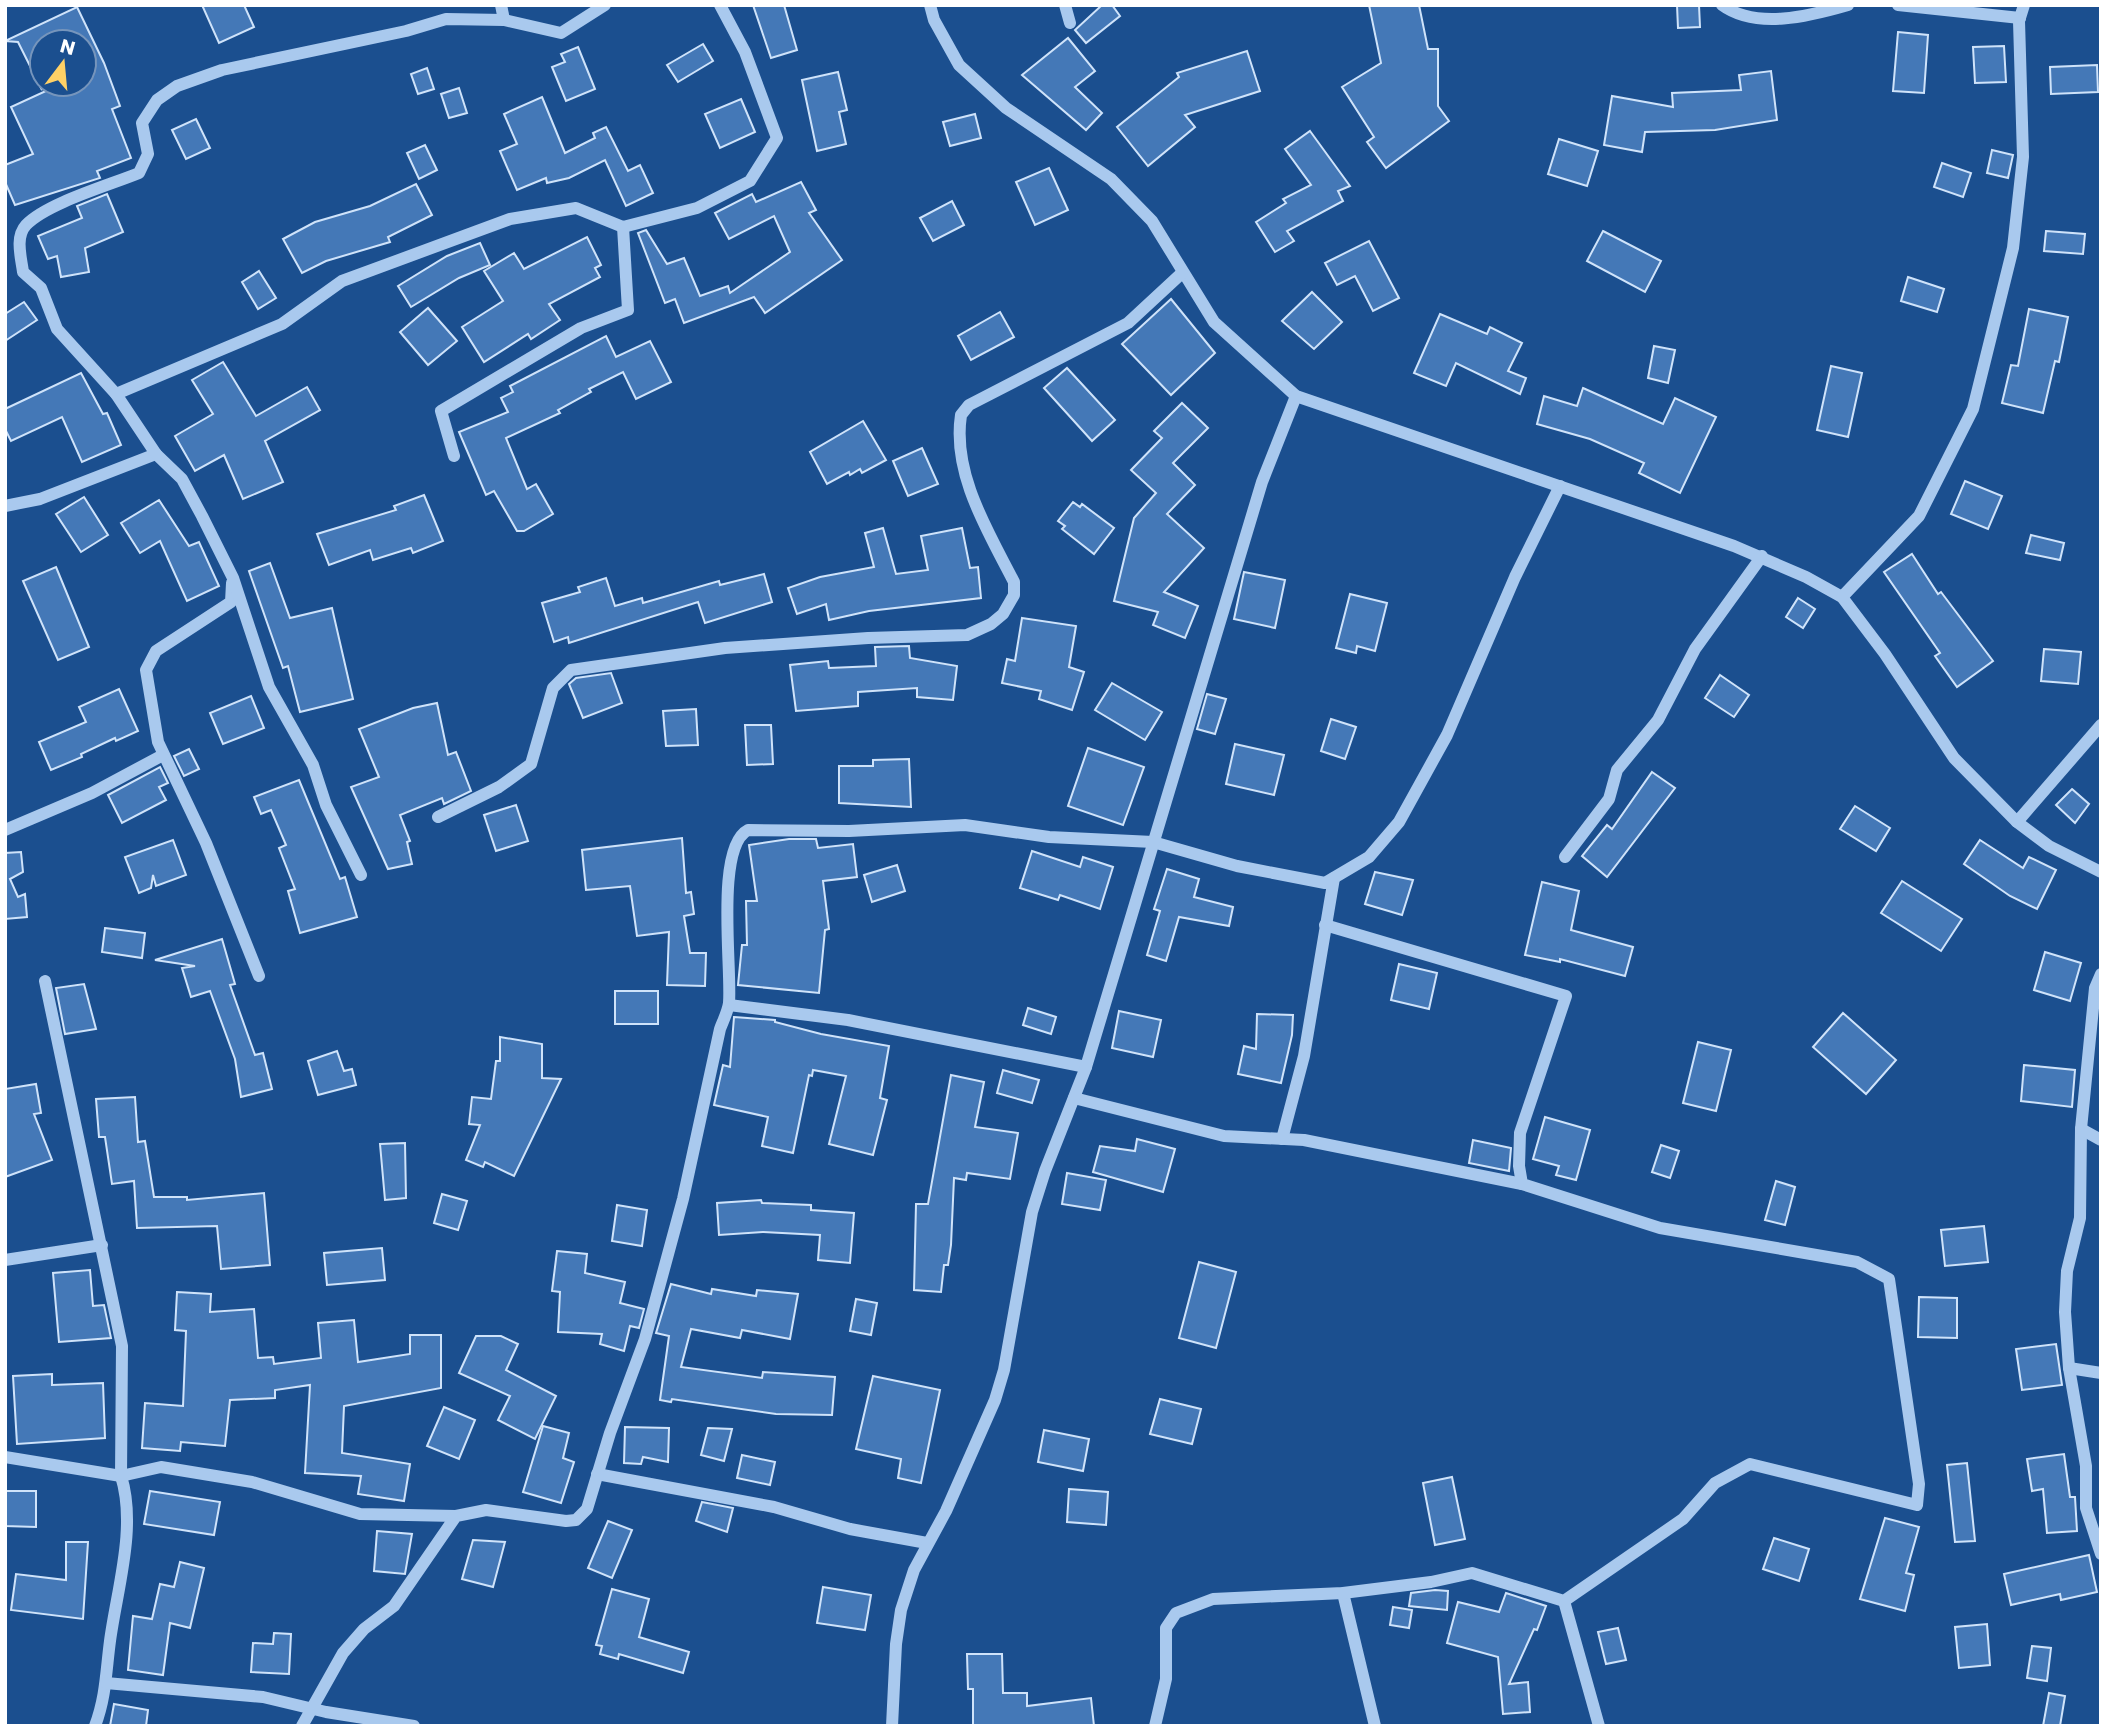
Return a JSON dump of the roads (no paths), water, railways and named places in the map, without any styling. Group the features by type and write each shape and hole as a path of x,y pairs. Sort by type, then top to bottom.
{"street":[{"path":"501,5 504,20"},
{"path":"361,875 326,805 313,765 269,687 233,578 182,479 156,454 116,394 57,329 41,288 23,272 19,245 25,226 58,205 139,173 148,154 142,123 157,100 177,86 222,70 383,36 446,19 504,20 561,33 605,5"},
{"path":"116,394 282,324 342,281 510,219 576,208 623,227 697,208 750,181 777,138 745,52 720,5"},
{"path":"930,5 934,20 959,65 1006,108 1111,179 1152,220 1181,273 1214,322 1296,396 1762,556 1842,597 1885,654 1954,758 2017,822 2049,846 2101,872"},
{"path":"1065,5 1070,23"},
{"path":"1722,5 1743,15 1766,19 1822,13 1848,5"},
{"path":"1842,597 1920,516 1973,409 2013,248 2023,157 2022,12 1898,5"},
{"path":"454,456 441,411 581,328 628,310 623,227"},
{"path":"438,817 499,787 531,764 553,688 571,670 725,648 868,638 967,635 991,624 1003,614 1014,595 1014,582 974,503 962,458 961,415 969,405 1128,323 1181,273"},
{"path":"892,1726 896,1644 901,1610 914,1570 946,1511 995,1400 1022,1278 1032,1212 1086,1067 1262,482 1296,396"},
{"path":"5,506 40,499 156,454"},
{"path":"5,1457 121,1476 161,1467 252,1482 360,1514 456,1516 486,1510 538,1518 576,1520 587,1509 645,1339 683,1199 720,1028 729,1005 728,892 735,842 748,830 849,831 965,825 1048,837 1153,842 1237,866 1325,883 1369,857 1399,822 1447,735 1510,589 1560,486"},
{"path":"1565,857 1609,799 1617,770 1658,720 1695,649 1762,556"},
{"path":"233,578 231,603 156,651 146,670 163,755 206,843 259,976"},
{"path":"2017,822 2101,725"},
{"path":"5,830 92,793 163,755"},
{"path":"1282,1139 1304,1056 1334,877"},
{"path":"1325,925 1566,996 1520,1133 1519,1166 1522,1184"},
{"path":"2101,974 2095,988 2081,1129 2080,1218 2067,1285 2069,1368 2086,1466 2086,1508 2101,1554"},
{"path":"45,981 122,1346 121,1476 127,1496 124,1543 105,1700 95,1726"},
{"path":"729,1005 848,1020 1086,1067"},
{"path":"1074,1098 1224,1136 1317,1143 1522,1184 1660,1228 1857,1262 1889,1279 1919,1484 1917,1505 1750,1464 1715,1483 1683,1518 1564,1601"},
{"path":"2081,1129 2101,1140"},
{"path":"5,1260 102,1245"},
{"path":"2069,1368 2101,1373"},
{"path":"597,1474 774,1507 850,1529 927,1543"},
{"path":"302,1726 343,1653 364,1629 394,1606 456,1516"},
{"path":"1155,1726 1166,1679 1166,1628 1176,1613 1213,1599 1343,1593 1431,1582 1472,1573 1564,1601"},
{"path":"1343,1593 1375,1726"},
{"path":"1564,1601 1600,1726"},
{"path":"106,1683 263,1697 414,1726"}]}
